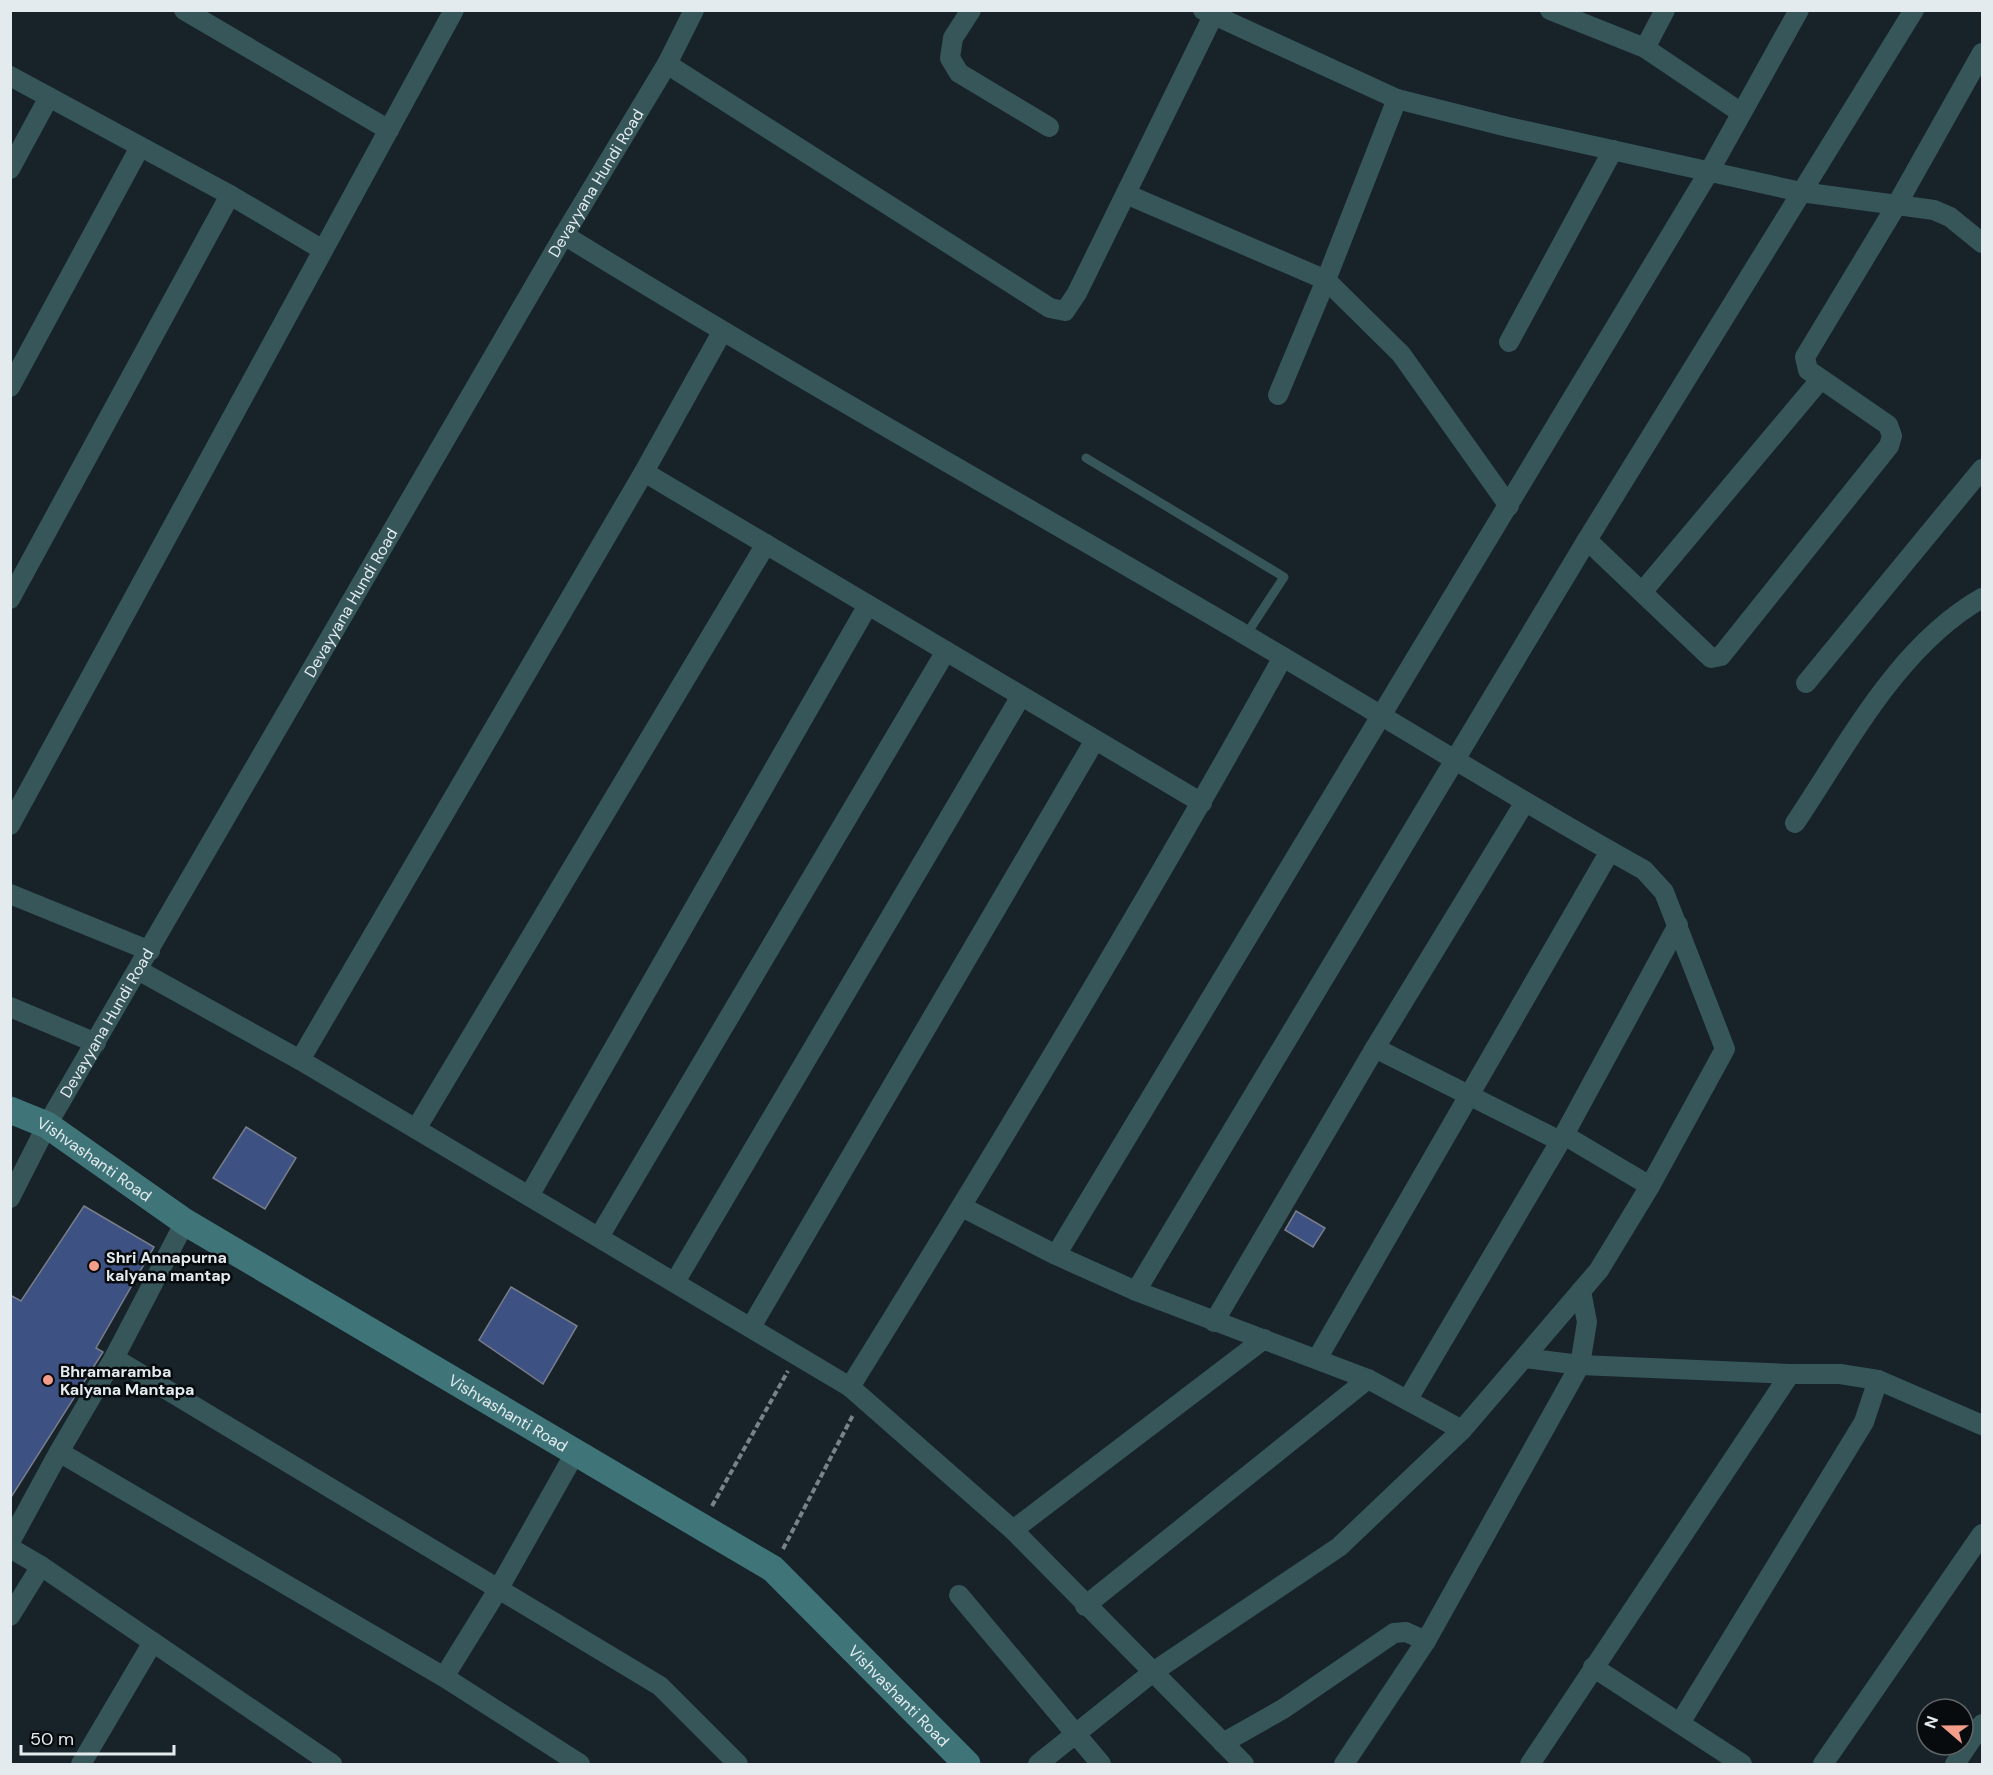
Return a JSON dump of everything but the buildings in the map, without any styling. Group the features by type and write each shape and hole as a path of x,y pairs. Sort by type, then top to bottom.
{"street":[{"path":"184,10 389,130"},
{"path":"10,825 454,10"},
{"name":"Devayyana Hundi Road","path":"10,1198 47,1125 564,235 667,64 694,10"},
{"path":"971,10 953,38 950,58 959,74 1049,127"},
{"path":"1645,48 1665,10"},
{"path":"1056,1255 1710,170 1740,112 1799,10"},
{"path":"1136,1291 1456,762 1587,540 1914,10"},
{"path":"1551,11 1645,48 1740,112"},
{"path":"667,64 1050,308 1065,311 1126,194 1208,13 1397,99 1801,192 1935,210 1950,217 1983,243"},
{"path":"1587,540 1711,658 1721,656 1889,446 1892,436 1888,425 1820,380 1808,370 1805,357 1896,206 1983,53"},
{"path":"10,76 230,195 323,250"},
{"path":"10,169 49,97"},
{"path":"1278,395 1397,99"},
{"path":"10,387 140,147"},
{"path":"1509,342 1613,150"},
{"path":"1126,194 1326,280 1401,354 1509,506"},
{"path":"10,599 230,195"},
{"path":"564,235 722,332 1246,635 1456,762 1644,870 1664,892 1725,1049 1650,1186 1599,1270 1462,1430 1339,1547 1153,1672 1076,1736 1038,1764"},
{"path":"300,1060 644,472 722,332"},
{"path":"1643,591 1820,380"},
{"path":"1806,683 1983,469"},
{"path":"644,472 1202,803"},
{"path":"416,1129 766,544"},
{"path":"1795,823 1902,663 1958,612 1983,598"},
{"path":"529,1196 867,605"},
{"path":"599,1237 945,651"},
{"path":"856,1392 962,1207 1202,803 1283,657"},
{"path":"675,1282 1021,696"},
{"path":"751,1327 1095,740"},
{"path":"1214,1322 1525,802"},
{"path":"1317,1359 1610,851"},
{"path":"10,894 150,951"},
{"path":"1408,1399 1562,1138 1678,925"},
{"path":"138,970 300,1060 751,1327 856,1392 1014,1530 1085,1606 1244,1764"},
{"path":"10,1007 96,1043"},
{"path":"1376,1048 1562,1138 1650,1186"},
{"name":"Vishvashanti Road","path":"10,1110 47,1125 185,1222 773,1569 967,1764"},
{"path":"962,1207 1056,1255 1136,1291 1368,1379 1462,1430"},
{"path":"10,1542 114,1358 185,1222"},
{"path":"1344,1764 1426,1641 1580,1365 1587,1322 1581,1291"},
{"path":"1014,1530 1264,1339"},
{"path":"114,1358 660,1686 738,1764"},
{"path":"1524,1358 1580,1365 1840,1374 1878,1380 1983,1425"},
{"path":"1538,1762 1593,1667 1790,1374"},
{"path":"1085,1606 1368,1379"},
{"path":"1680,1723 1864,1422 1878,1380"},
{"path":"59,1452 444,1677 579,1764"},
{"path":"444,1677 499,1588 574,1453"},
{"path":"1822,1764 1983,1534"},
{"path":"10,1548 41,1566 332,1764"},
{"path":"10,1616 41,1566"},
{"path":"959,1595 1101,1764"},
{"path":"1223,1743 1283,1709 1394,1633 1406,1632 1426,1641"},
{"path":"81,1764 153,1642"},
{"path":"1593,1667 1742,1764"},
{"path":"1955,1764 1983,1724"}],"lane":[{"path":"1086,458 1284,577 1246,635"}],"path":[{"path":"701,1527 797,1355"},
{"path":"773,1569 856,1392"}],"place":[{"name":"Shri Annapurna kalyana mantap","path":"94,1266"},
{"name":"Bhramaramba Kalyana Mantapa","path":"48,1380"}]}
